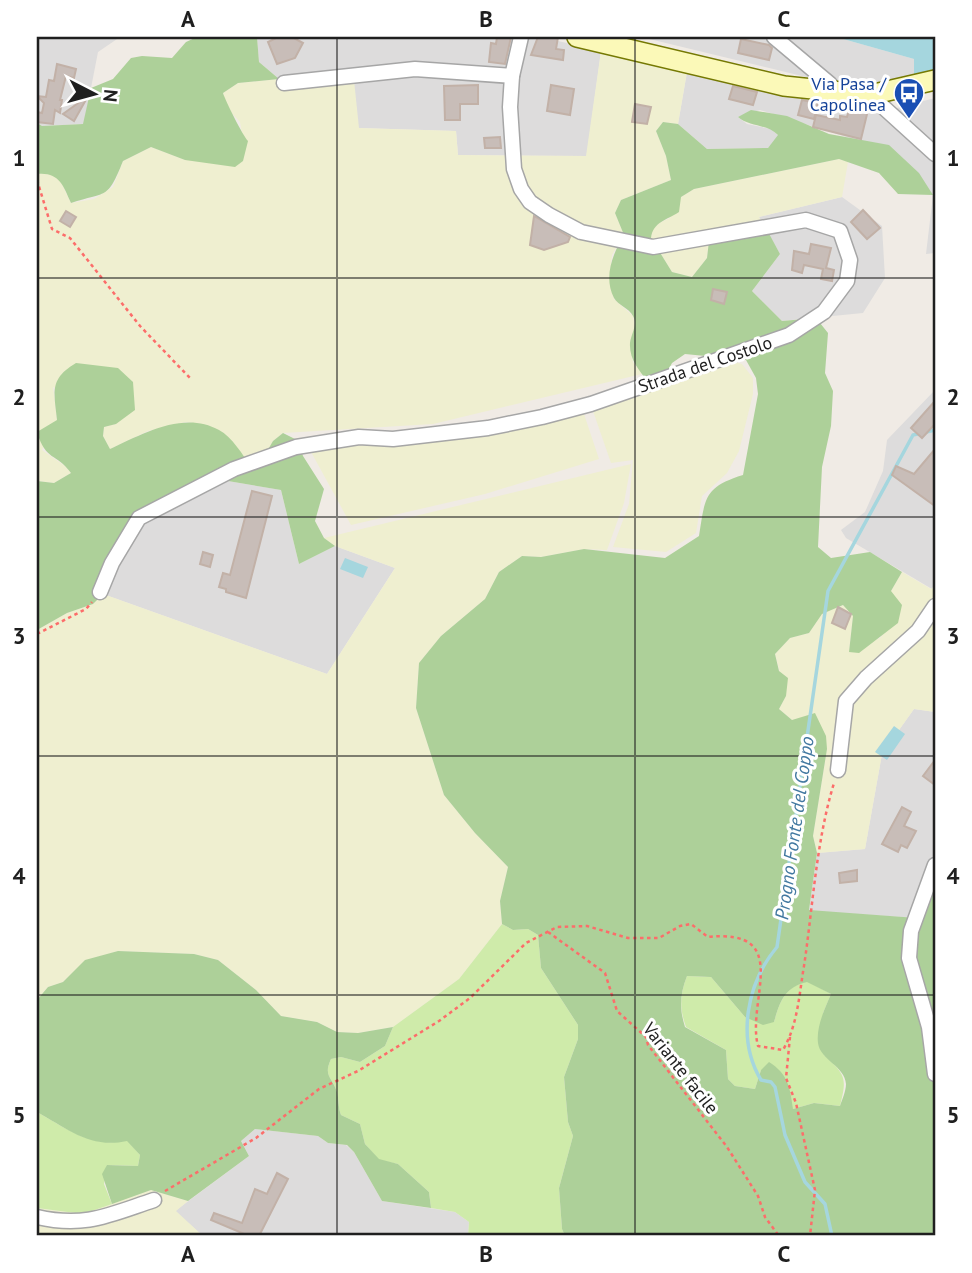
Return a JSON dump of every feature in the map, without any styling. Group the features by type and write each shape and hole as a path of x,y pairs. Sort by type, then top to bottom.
{"street":[{"name":"Strada del Costolo","path":"100,592 112,563 139,518 234,469 296,447 359,437 393,439 488,428 591,404 789,335 824,312 847,281 850,260 840,230 806,220 653,247 581,232 530,202 521,189 514,169 509,107 512,76 521,37"},
{"path":"577,37 784,86 870,95 935,79"},
{"path":"774,37 813,68 830,84 832,91"},
{"path":"284,83 415,69 512,76"},
{"path":"870,95 935,154"},
{"path":"838,770 846,701 866,678 918,631 935,606"},
{"path":"935,865 911,931 909,958 929,1027 935,1074"},
{"path":"37,1217 65,1224 86,1222 154,1200"}],"path":[{"path":"37,180 52,229 70,238 140,326 190,378"},
{"path":"37,634 86,609 100,592"},
{"path":"810,1236 815,1190 796,1103 786,1078 820,843 838,770"},
{"path":"154,1200 168,1189 256,1138 319,1089 358,1072 439,1021 470,998 526,943 557,927 587,926 628,938 659,938 680,926 691,924 708,937 731,934 748,941 760,961 760,1009 754,1032 758,1046 783,1050 790,1037"},
{"name":"Variante facile","path":"548,932 605,973 617,1011 646,1037 648,1045 696,1104 758,1196 765,1217 779,1236"}],"shaded area":[{"path":"37,37 120,37 98,52 84,124 42,126 37,123"},
{"path":"257,37 541,37 601,51 587,156 458,155 456,131 359,128 287,86 259,62"},
{"path":"641,37 836,37 914,59 914,79 878,89 843,86"},
{"path":"687,72 788,97 841,103 882,112 935,98 935,253 926,254 933,195 853,139 760,110 738,117 747,124 771,129 779,136 768,148 707,149 678,124"},
{"path":"842,197 882,226 885,278 863,313 782,321 752,291 780,254 759,217"},
{"path":"935,390 935,585 932,589 846,538 841,530 865,512 883,471 887,440"},
{"path":"222,480 281,490 299,564 335,546 395,568 327,674 103,594 129,536 144,519"},
{"path":"914,709 935,712 935,875 918,918 809,911 817,853 865,849 882,754"},
{"path":"255,1129 318,1136 328,1143 346,1145 354,1152 382,1201 455,1212 469,1222 468,1236 203,1236 175,1211 249,1156 241,1141"}],"green space":[{"path":"197,37 257,37 259,62 279,79 238,83 223,93 248,141 243,161 235,167 185,160 151,147 123,161 109,189 99,195 71,203 59,181 50,175 37,174 37,123 42,126 83,124 91,88 113,79 131,58 172,58 186,42"},
{"path":"601,51 687,72 678,124 663,122 656,131 666,156 671,180 621,200 615,213 624,235 612,255 610,274 614,299 633,316 635,326 630,344 633,362 642,374 433,424 283,433 273,441 259,465 251,467 201,424 186,422 148,431 110,449 103,436 104,427 116,424 53,387 57,420 42,450 71,473 54,483 37,481 37,174 49,173 60,180 71,203 94,199 113,187 123,161 151,147 185,160 242,134 240,122 226,107 223,93 238,83 279,79 354,80 359,128 456,131 458,155 586,156"},
{"path":"751,110 787,116 829,134 889,145 919,173 933,195 898,194 879,173 839,159 694,189 681,197 679,212 661,222 651,238 672,272 692,277 707,258 709,241 766,228 780,254 752,291 782,321 816,318 828,333 825,373 833,391 831,426 822,467 818,547 831,558 870,552 902,572 891,591 902,605 898,623 859,653 849,652 853,616 843,605 822,614 809,633 790,638 775,654 779,671 788,678 786,696 779,709 792,720 815,713 826,736 827,749 813,836 817,853 809,910 917,918 935,875 935,1236 565,1236 562,1229 559,1188 573,1136 568,1122 564,1077 578,1039 578,1025 541,968 538,935 528,929 513,930 502,924 500,901 508,867 444,795 416,708 419,663 441,636 485,599 499,572 522,556 541,557 584,549 665,558 699,536 705,503 714,490 721,484 743,475 758,394 756,378 746,360 685,354 672,363 663,380 648,382 631,354 630,343 635,326 633,316 614,298 609,282 613,257 624,235 615,213 621,200 671,180 666,156 656,131 663,122 678,124 707,149 768,148 778,135 738,117","holes":["687,976 711,977 745,1017 763,1025 774,1022 784,996 793,987 807,982 831,994 820,1024 818,1043 823,1054 845,1078 846,1087 840,1106 814,1103 793,1109 787,1082 780,1071 769,1062 761,1070 755,1089 735,1086 728,1079 726,1050 685,1027 683,1020 681,1001"]},
{"path":"839,159 848,162 842,197 759,217 766,228 709,241 707,258 692,277 672,272 651,238 652,230 670,218 681,197 694,189"},
{"path":"727,360 742,364 753,378 753,394 739,451 727,473 702,496 696,533 666,552 613,547 629,504 633,460 611,463 593,411"},
{"path":"76,363 118,368 133,382 135,410 116,424 104,427 103,436 110,449 163,426 192,422 206,424 224,433 251,467 259,465 273,441 283,433 297,440 303,456 324,489 315,521 324,538 335,546 299,564 281,490 222,480 144,519 129,536 103,594 93,604 67,613 37,630 37,481 54,483 71,473 48,453 37,432 57,420 57,381"},
{"path":"583,411 599,459 485,494 351,525 310,450 449,437"},
{"path":"631,464 624,503 607,550 584,549 541,557 522,556 499,572 485,599 441,636 419,663 416,708 444,795 508,867 500,901 502,924 459,979 393,1027 358,1033 337,1032 317,1022 281,1016 256,990 218,960 194,954 118,951 85,961 63,982 48,987 37,1000 37,630 67,613 93,604 103,594 327,674 395,568 335,546 324,538"},
{"path":"902,572 931,589 935,585 935,712 914,709 882,754 865,849 817,853 813,836 827,749 779,709 786,696 775,654 790,638 809,633 822,614 843,605 853,616 849,651 880,638 887,629 891,591"},
{"path":"502,924 513,930 528,929 538,935 541,968 578,1025 578,1039 564,1077 568,1122 573,1136 559,1188 562,1229 565,1236 468,1236 469,1222 455,1212 431,1208 429,1192 398,1164 379,1160 365,1144 360,1124 341,1115 337,1092 328,1073 331,1059 341,1057 360,1062 385,1046 393,1027 459,979"},
{"path":"118,951 194,954 218,960 256,990 281,1016 317,1022 337,1032 358,1033 393,1027 385,1046 360,1062 341,1057 331,1059 328,1073 337,1092 341,1115 360,1124 365,1144 379,1159 398,1164 429,1192 431,1208 382,1201 354,1152 347,1145 328,1143 318,1136 255,1129 241,1141 249,1156 188,1201 151,1190 112,1204 102,1174 107,1165 138,1166 140,1155 127,1141 114,1143 90,1140 37,1112 37,1000 48,987 63,982 85,960"},
{"path":"687,976 711,977 745,1017 774,1022 784,996 793,987 807,981 831,994 823,1013 824,1055 837,1067 843,1078 844,1089 840,1106 814,1103 793,1109 761,1070 755,1089 735,1086 728,1079 726,1050 686,1027 681,1001"},
{"path":"37,1112 91,1139 102,1142 127,1140 140,1155 138,1166 107,1165 104,1184 112,1204 83,1214 37,1208"},
{"path":"151,1190 188,1201 176,1211 203,1236 37,1236 37,1208 83,1214"}],"water":[{"path":"836,37 925,37 935,40 935,74 914,79 914,59"},
{"path":"345,558 368,567 363,578 340,569"},
{"path":"894,726 905,734 887,760 875,752"}],"building":[{"path":"278,37 292,37 303,43 295,58 277,64 268,42"},
{"path":"497,37 511,37 505,64 489,62 491,43 496,44"},
{"path":"538,37 558,37 556,49 564,50 563,60 531,55"},
{"path":"741,39 769,45 772,48 769,60 738,53"},
{"path":"57,64 76,69 74,78 66,76 60,113 55,110 53,124 37,122 37,112 42,113 44,103 37,96 46,97 49,80 54,81"},
{"path":"478,85 478,104 460,104 460,120 445,120 444,86"},
{"path":"551,85 574,89 570,115 547,111"},
{"path":"733,86 757,92 753,105 729,99"},
{"path":"88,96 74,121 63,114"},
{"path":"802,100 818,103 814,119 798,115"},
{"path":"635,104 651,107 647,124 632,122"},
{"path":"850,106 868,110 861,139 813,127 816,115 840,120 840,116 847,117"},
{"path":"500,137 501,148 485,148 484,138"},
{"path":"863,210 880,228 867,239 851,222"},
{"path":"66,211 76,217 70,227 60,221"},
{"path":"534,216 570,237 568,242 544,250 530,245"},
{"path":"811,244 831,248 826,268 834,270 832,281 821,279 823,269 804,265 802,273 792,270 794,251 809,254"},
{"path":"713,289 727,292 724,304 711,300"},
{"path":"935,401 935,424 922,438 911,428"},
{"path":"935,449 935,506 892,475 896,466 914,474"},
{"path":"252,491 272,496 246,598 219,587 223,573 230,575"},
{"path":"203,552 213,555 210,567 200,564"},
{"path":"838,607 851,614 845,629 832,623"},
{"path":"935,760 935,785 923,776"},
{"path":"902,807 911,812 904,826 916,831 907,848 901,845 898,852 882,844"},
{"path":"857,870 857,881 840,883 839,873"},
{"path":"277,1173 288,1179 259,1236 249,1236 211,1220 214,1213 242,1223 255,1189 267,1194"}],"waterway":[{"name":"Progno Fonte del Coppo","path":"832,1236 825,1204 805,1182 785,1135 775,1087 771,1082 761,1080 753,1064 747,1029 748,1011 758,977 777,947 828,591 913,435 935,430"}],"place":[{"name":"Via Pasa / Capolinea","path":"909,120"}]}
